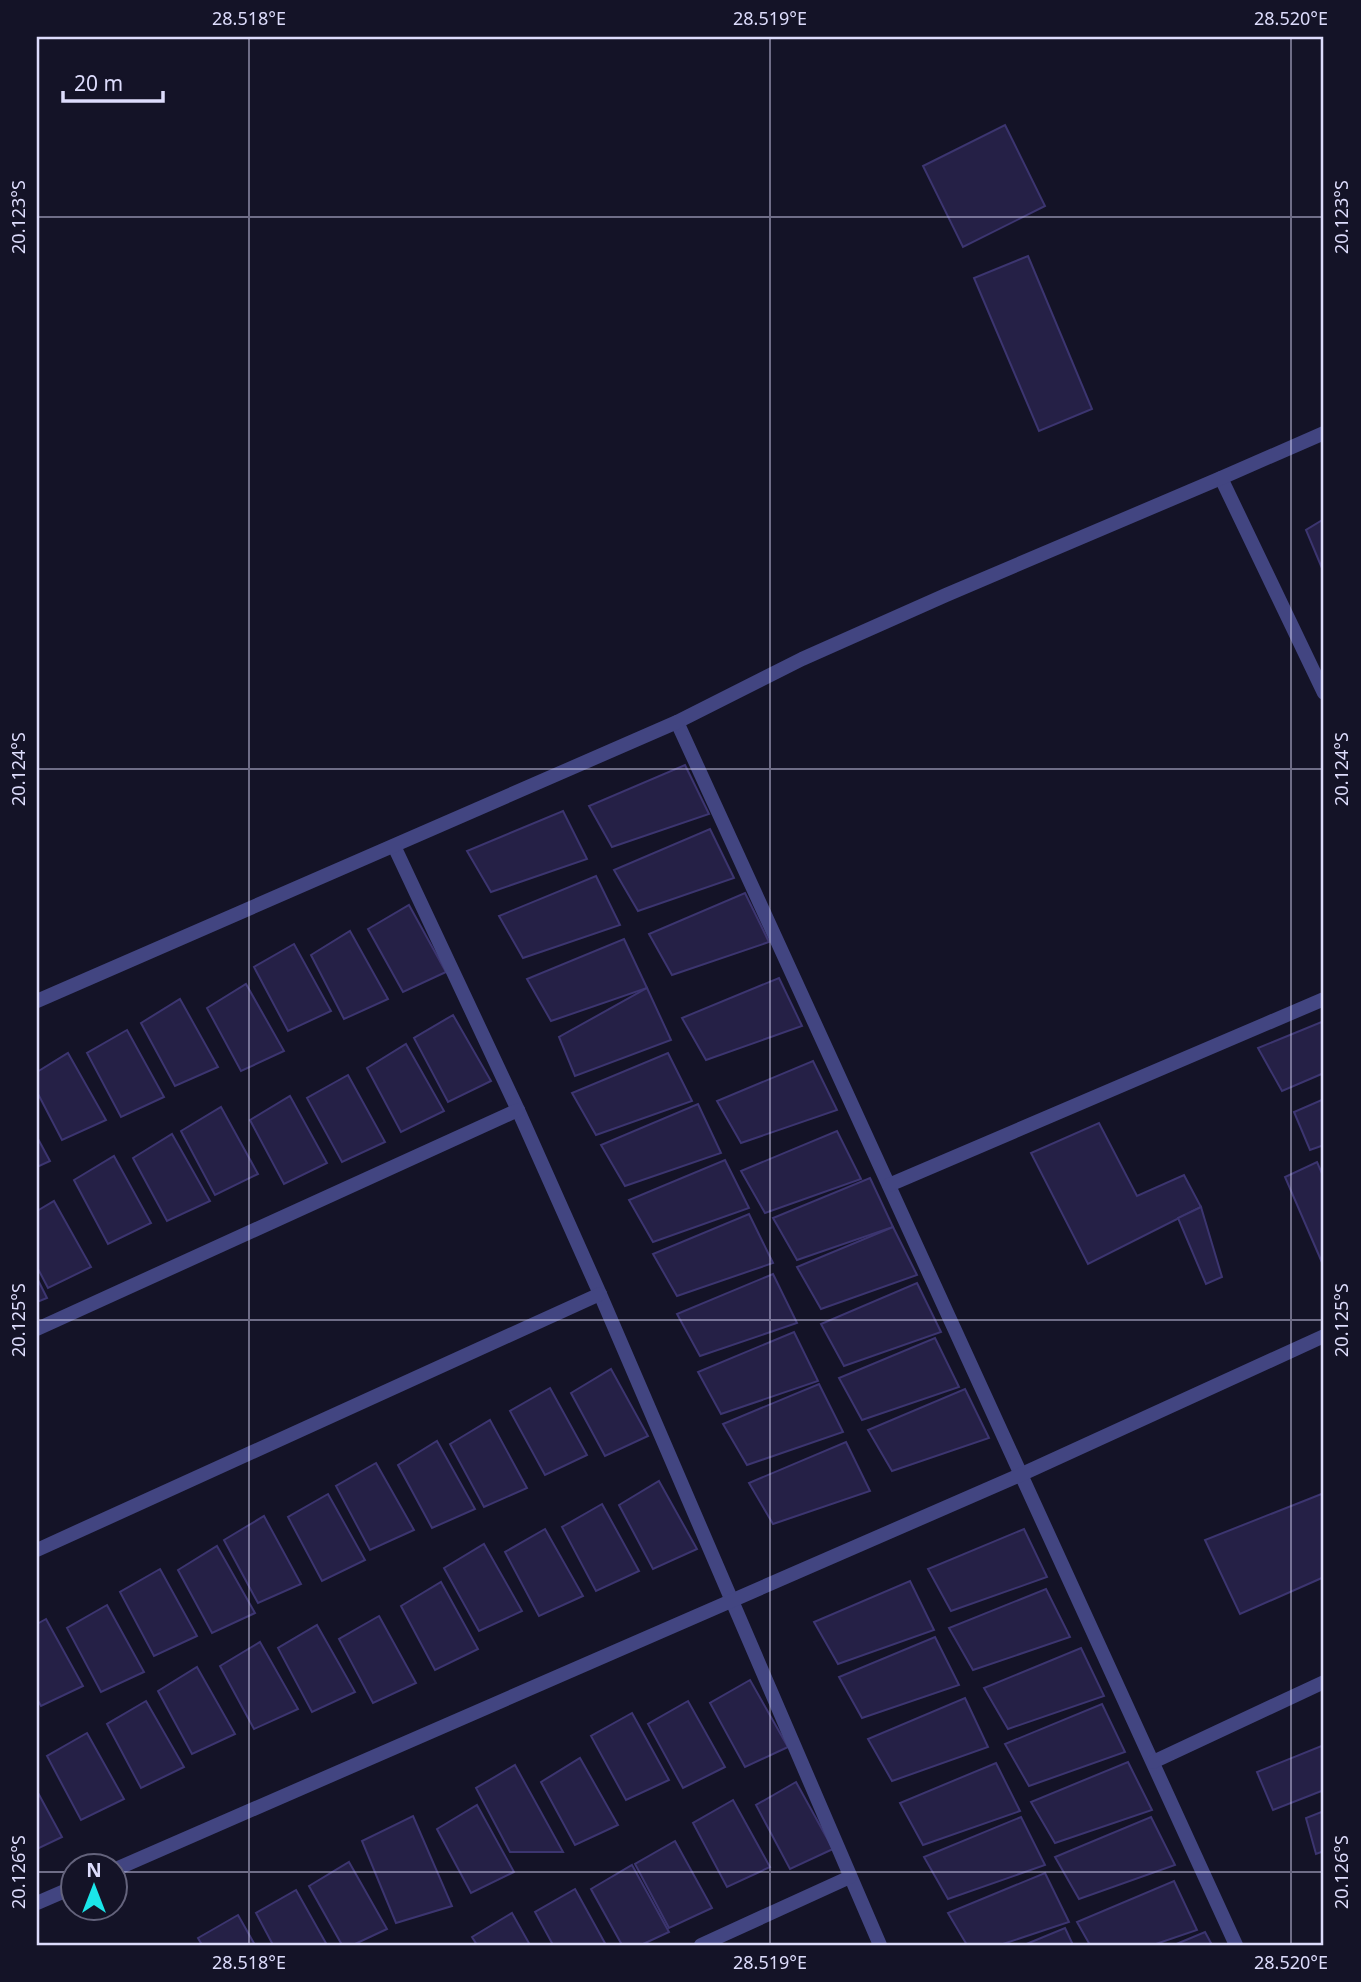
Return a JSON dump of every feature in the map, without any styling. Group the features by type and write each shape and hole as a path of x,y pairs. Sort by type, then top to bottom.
{"street":[{"path":"37,1001 677,722 814,654 946,595 1324,433"},
{"path":"1222,478 1324,693"},
{"path":"677,722 1236,1945"},
{"path":"394,846 519,1110 880,1945"},
{"path":"889,1185 1324,999"},
{"path":"37,1329 519,1110"},
{"path":"37,1550 600,1294"},
{"path":"130,1863 1020,1475 1324,1336"},
{"path":"1153,1762 1324,1682"},
{"path":"701,1945 850,1877"},
{"path":"37,1903 60,1893"}],"building":[{"path":"1005,125 1045,206 963,247 923,166"},
{"path":"1028,256 1092,409 1039,431 974,278"},
{"path":"1324,519 1324,573 1306,530"},
{"path":"685,765 709,814 612,847 589,806"},
{"path":"563,811 587,859 491,892 467,851"},
{"path":"710,829 734,878 638,911 614,870"},
{"path":"596,876 620,925 523,958 499,916"},
{"path":"745,893 769,942 672,975 649,934"},
{"path":"409,905 446,972 403,992 368,929"},
{"path":"350,931 388,999 344,1019 311,955"},
{"path":"624,939 647,988 551,1021 527,979"},
{"path":"294,944 331,1011 288,1031 254,967"},
{"path":"779,978 802,1026 706,1060 682,1018"},
{"path":"246,984 284,1051 241,1071 207,1008"},
{"path":"647,988 671,1040 575,1076 559,1037"},
{"path":"180,999 218,1067 175,1086 141,1023"},
{"path":"453,1015 491,1081 448,1102 414,1038"},
{"path":"1324,1021 1324,1073 1282,1091 1258,1048"},
{"path":"127,1030 164,1097 121,1117 87,1053"},
{"path":"406,1044 444,1111 401,1132 367,1068"},
{"path":"68,1053 106,1120 62,1140 37,1092 37,1072"},
{"path":"668,1053 692,1101 596,1135 572,1093"},
{"path":"813,1061 837,1110 741,1143 717,1101"},
{"path":"348,1075 385,1142 342,1162 307,1098"},
{"path":"290,1096 327,1163 284,1184 250,1120"},
{"path":"1324,1099 1324,1145 1310,1150 1294,1112"},
{"path":"698,1104 721,1153 625,1186 601,1145"},
{"path":"221,1107 258,1174 215,1195 181,1131"},
{"path":"1099,1123 1137,1196 1184,1175 1201,1207 1088,1264 1031,1153"},
{"path":"837,1131 861,1179 765,1213 741,1171"},
{"path":"172,1134 210,1201 167,1221 133,1158"},
{"path":"37,1137 50,1161 37,1167"},
{"path":"114,1156 151,1223 108,1244 74,1180"},
{"path":"725,1160 749,1208 653,1242 629,1200"},
{"path":"1317,1162 1324,1178 1324,1267 1285,1177"},
{"path":"870,1178 893,1227 797,1260 773,1218"},
{"path":"54,1201 91,1267 48,1288 37,1267 37,1211"},
{"path":"1201,1207 1222,1277 1206,1284 1178,1218"},
{"path":"749,1214 773,1263 677,1296 653,1254"},
{"path":"893,1227 917,1275 821,1309 797,1267"},
{"path":"773,1274 797,1323 700,1356 677,1314"},
{"path":"37,1278 47,1298 37,1302"},
{"path":"917,1283 941,1332 844,1366 821,1324"},
{"path":"794,1332 818,1381 721,1414 698,1372"},
{"path":"935,1338 959,1387 862,1420 839,1378"},
{"path":"611,1369 648,1436 605,1456 571,1393"},
{"path":"819,1384 843,1432 747,1465 723,1424"},
{"path":"550,1388 587,1455 545,1475 510,1411"},
{"path":"965,1389 989,1438 892,1471 868,1430"},
{"path":"490,1420 527,1488 484,1507 450,1444"},
{"path":"437,1441 475,1509 432,1528 398,1465"},
{"path":"846,1442 870,1491 773,1524 749,1483"},
{"path":"376,1463 414,1530 370,1550 336,1486"},
{"path":"659,1481 697,1549 653,1569 619,1505"},
{"path":"1324,1493 1324,1577 1240,1614 1205,1540"},
{"path":"328,1494 365,1560 322,1581 288,1517"},
{"path":"602,1504 639,1571 596,1591 562,1527"},
{"path":"264,1516 301,1584 258,1603 224,1540"},
{"path":"545,1529 583,1596 539,1616 505,1552"},
{"path":"1024,1529 1047,1577 951,1611 928,1569"},
{"path":"484,1544 522,1611 479,1631 444,1568"},
{"path":"217,1546 255,1613 212,1633 178,1570"},
{"path":"160,1569 197,1636 154,1656 120,1592"},
{"path":"910,1581 934,1630 838,1664 814,1622"},
{"path":"441,1582 478,1649 435,1670 401,1606"},
{"path":"1046,1589 1070,1637 973,1670 949,1628"},
{"path":"107,1605 144,1672 101,1692 67,1628"},
{"path":"379,1616 416,1683 373,1703 339,1639"},
{"path":"46,1619 83,1686 41,1706 37,1699 37,1624"},
{"path":"317,1625 355,1692 312,1712 278,1648"},
{"path":"935,1637 959,1685 862,1718 839,1677"},
{"path":"260,1642 298,1709 254,1729 220,1666"},
{"path":"1081,1648 1104,1696 1008,1729 984,1688"},
{"path":"197,1667 235,1734 192,1754 158,1691"},
{"path":"750,1680 788,1747 745,1767 710,1703"},
{"path":"965,1698 988,1747 892,1781 868,1739"},
{"path":"146,1701 184,1767 141,1788 107,1724"},
{"path":"688,1701 725,1767 683,1788 648,1724"},
{"path":"1102,1704 1125,1752 1029,1786 1005,1744"},
{"path":"632,1713 669,1780 626,1800 591,1736"},
{"path":"87,1733 124,1799 81,1820 47,1756"},
{"path":"1324,1745 1324,1790 1273,1810 1257,1772"},
{"path":"580,1758 618,1825 575,1845 541,1782"},
{"path":"1128,1762 1152,1810 1055,1843 1031,1802"},
{"path":"996,1763 1020,1811 923,1845 900,1803"},
{"path":"515,1765 563,1852 510,1852 476,1788"},
{"path":"796,1782 833,1849 790,1869 756,1805"},
{"path":"37,1791 62,1837 37,1849"},
{"path":"733,1800 770,1867 727,1887 693,1823"},
{"path":"477,1805 514,1872 471,1893 437,1829"},
{"path":"1324,1811 1324,1851 1316,1854 1306,1818"},
{"path":"413,1816 452,1906 396,1923 362,1841"},
{"path":"1021,1817 1045,1865 948,1899 924,1857"},
{"path":"1151,1817 1175,1865 1079,1899 1055,1857"},
{"path":"675,1841 712,1908 669,1928 635,1864"},
{"path":"349,1862 387,1929 353,1945 342,1945 309,1886"},
{"path":"632,1865 669,1932 641,1945 622,1945 591,1889"},
{"path":"1045,1873 1069,1922 1000,1945 967,1945 948,1913"},
{"path":"1174,1881 1197,1930 1153,1945 1090,1945 1077,1922"},
{"path":"575,1889 606,1945 553,1945 535,1912"},
{"path":"296,1890 327,1945 273,1945 256,1913"},
{"path":"512,1913 530,1945 477,1945 472,1937"},
{"path":"238,1915 255,1945 202,1945 198,1938"},
{"path":"1065,1928 1073,1945 1024,1945"},
{"path":"1205,1932 1212,1945 1174,1945"}]}
